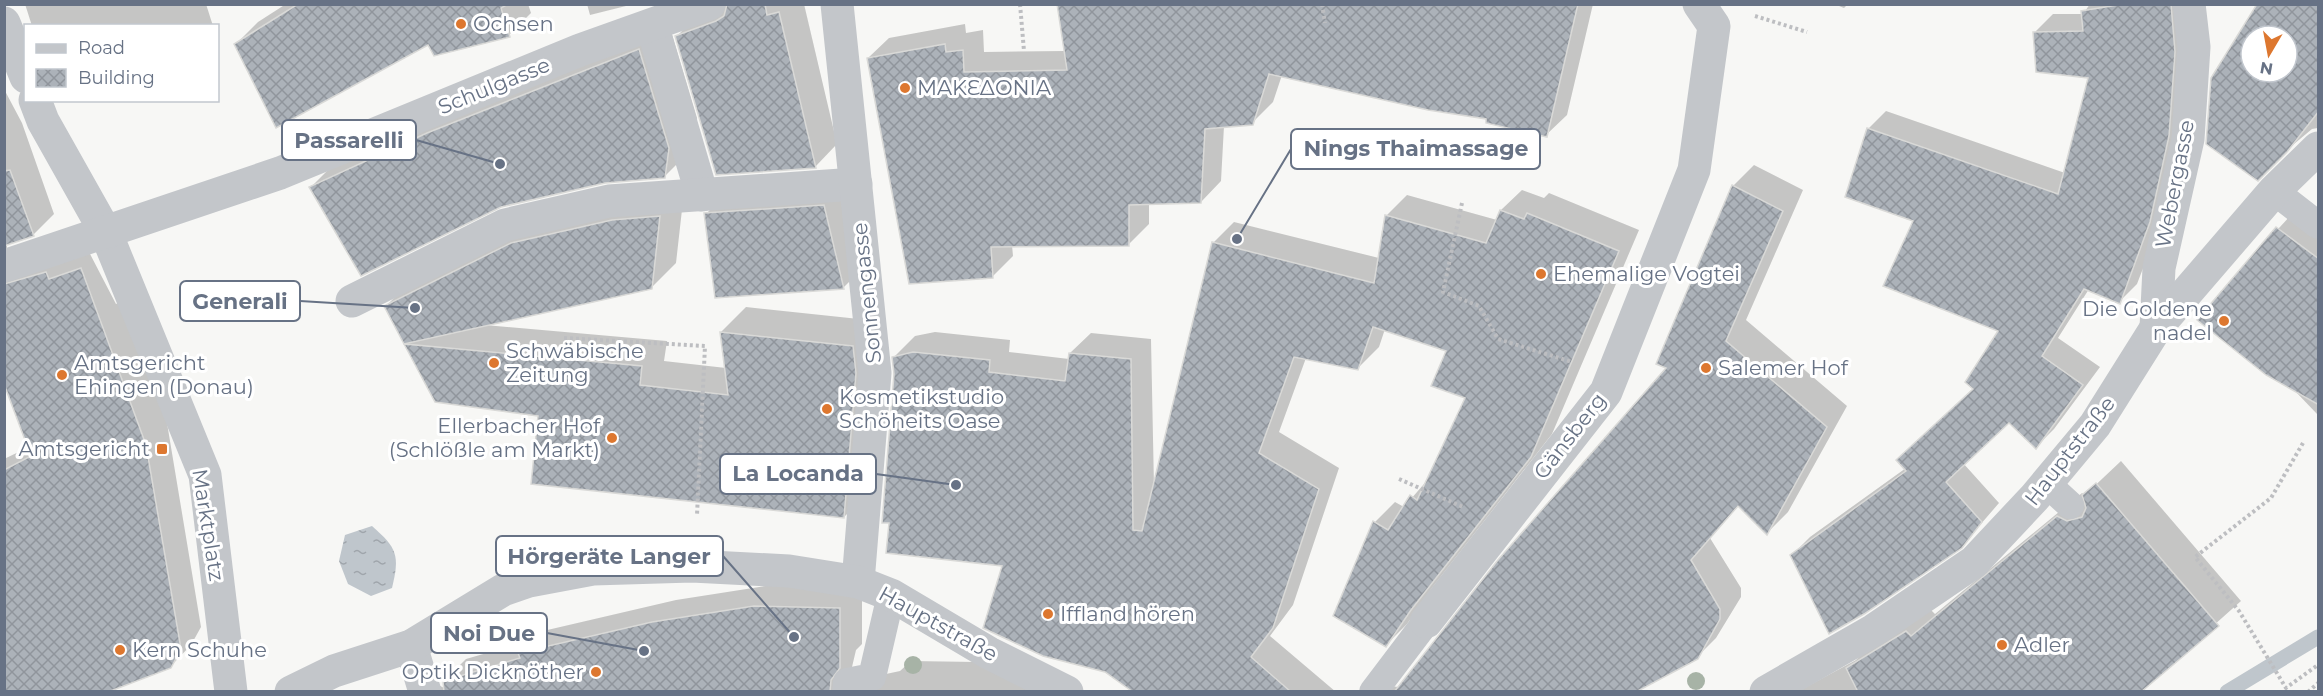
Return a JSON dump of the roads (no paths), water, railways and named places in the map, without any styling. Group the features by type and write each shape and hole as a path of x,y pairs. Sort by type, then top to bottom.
{"street":[{"name":"Schulgasse","path":"4,266 280,173 580,50 709,4"},
{"name":"Sonnengasse","path":"837,4 875,373 858,582"},
{"name":"Webergasse","path":"2156,328 2159,268 2188,139 2194,47 2189,4"},
{"name":"Gänsberg","path":"1426,622 1606,392 1694,170 1707,15"},
{"path":"4,23 24,72"},
{"path":"652,25 702,195"},
{"name":"Marktplatz","path":"36,102 43,121 106,232 205,475 231,692"},
{"name":"Hauptstraße","path":"1773,690 1874,630 1974,562 2059,495 2095,425 2156,328 2274,191 2319,148"},
{"path":"352,301 505,225 609,201 856,184"},
{"name":"Hauptstraße","path":"291,692 334,671 411,646 503,590 529,581 594,569 692,566 789,571 858,582 891,595 989,653 1067,692"},
{"path":"411,646 425,692"}],"lane":[{"path":"2274,191 2319,225"},
{"path":"846,692 847,682 872,677 891,595"},
{"name":"Gänsberg","path":"1373,692 1426,622"}],"water":[{"path":"372,526 387,540 394,553 396,567 392,588 371,596 348,584 339,561 345,535"}],"waterway":[{"path":"2227,692 2318,637"}],"place":[{"name":"Ochsen","path":"461,24"},
{"name":"MAKƐΔONIA","path":"905,88"},
{"name":"Passarelli","path":"500,164"},
{"name":"Nings Thaimassage","path":"1237,239"},
{"name":"Ehemalige Vogtei","path":"1541,274"},
{"name":"Generali","path":"415,308"},
{"name":"Die Goldene nadel","path":"2224,321"},
{"name":"Schwäbische Zeitung","path":"494,363"},
{"name":"Salemer Hof","path":"1706,368"},
{"name":"Amtsgericht Ehingen (Donau)","path":"62,375"},
{"name":"Kosmetikstudio Schöheits Oase","path":"827,409"},
{"name":"Ellerbacher Hof (Schlößle am Markt)","path":"612,438"},
{"name":"Amtsgericht","path":"162,449"},
{"name":"La Locanda","path":"956,485"},
{"name":"Iffland hören","path":"1048,614"},
{"name":"Hörgeräte Langer","path":"794,637"},
{"name":"Adler","path":"2002,645"},
{"name":"Kern Schuhe","path":"120,650"},
{"name":"Noi Due","path":"644,651"},
{"name":"Optik Dicknöther","path":"596,672"}]}
